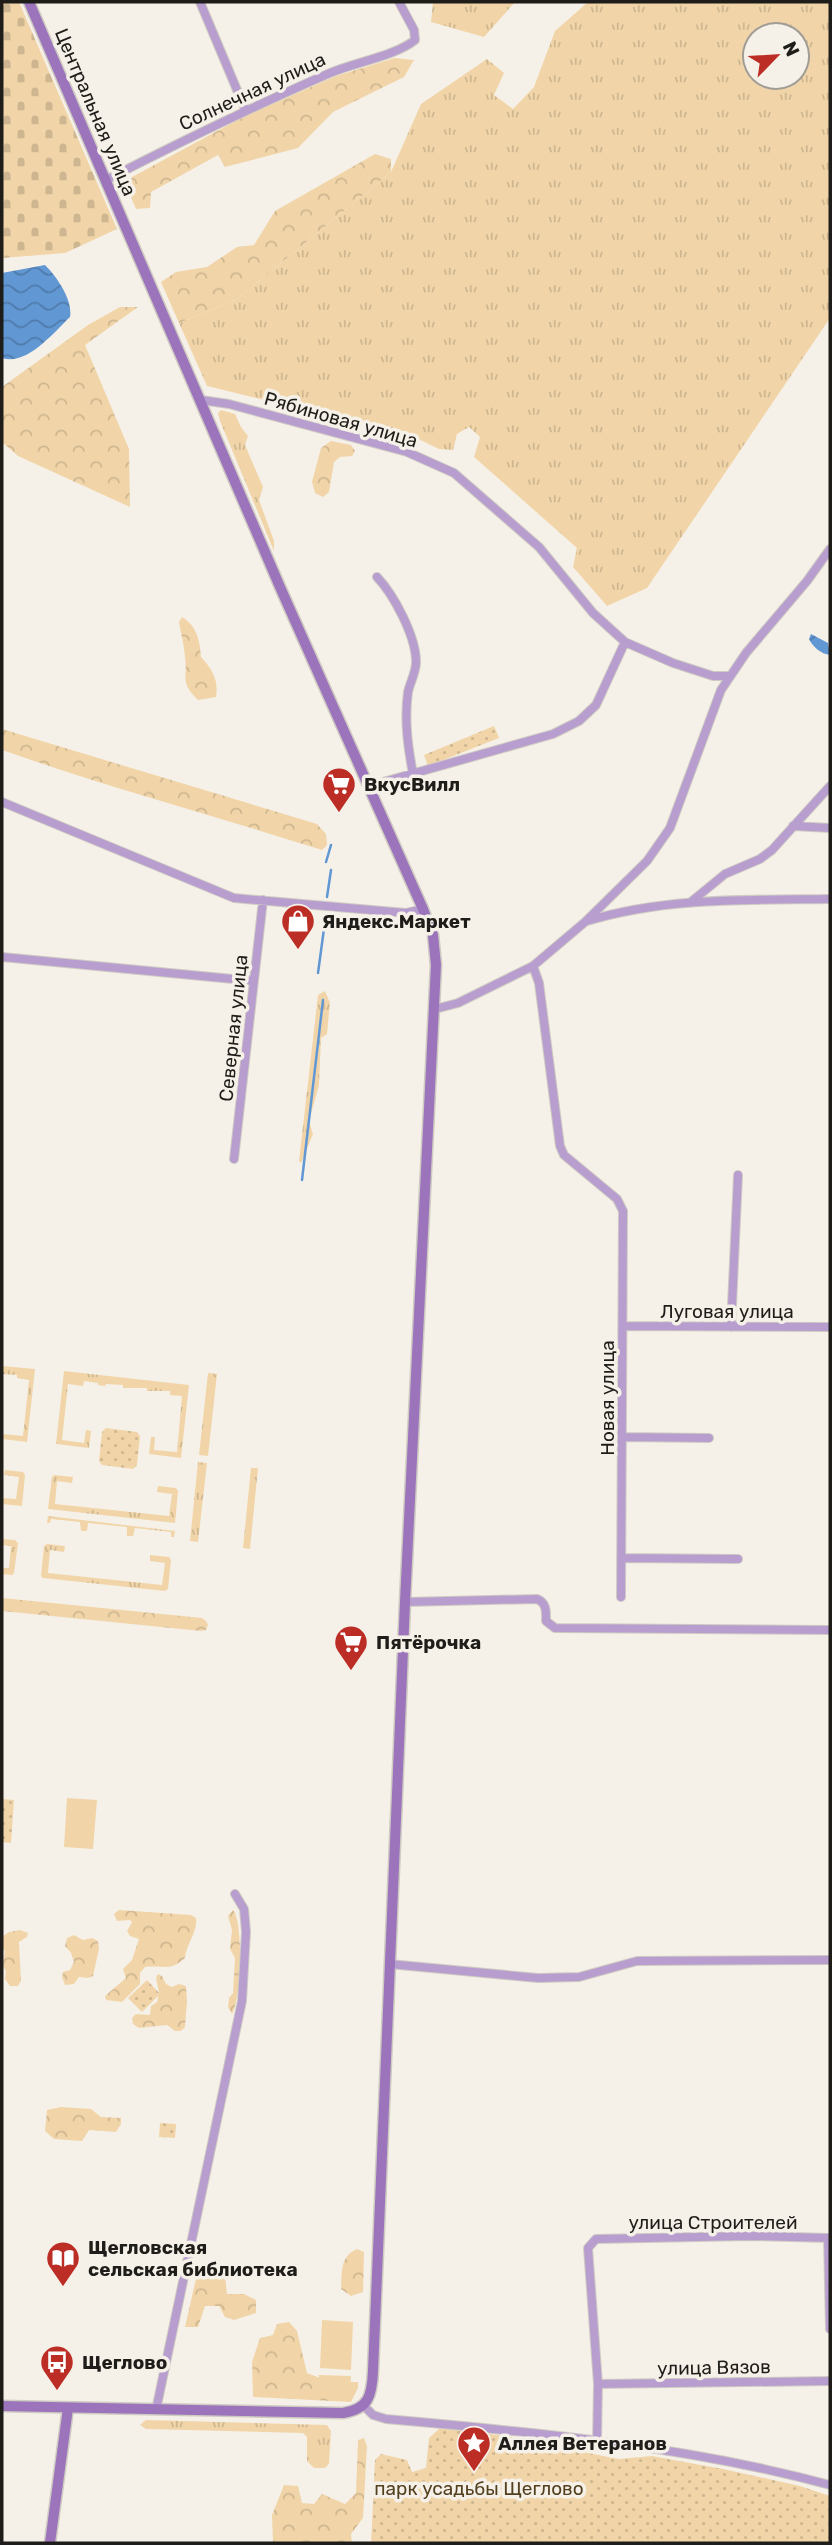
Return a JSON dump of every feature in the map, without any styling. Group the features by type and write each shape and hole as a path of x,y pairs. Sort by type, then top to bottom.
{"main road":[{"name":"Центральная улица","path":"29,2 280,587 433,935 436,965 435,1009 405,1602 373,2382 370,2396 364,2406"},
{"path":"2,2406 343,2413 364,2406"},
{"path":"50,2543 68,2408"}],"street":[{"path":"200,2 245,109"},
{"name":"Солнечная улица","path":"106,180 245,109 350,64 407,47 415,40 414,30 400,2"},
{"name":"Рябиновая улица","path":"201,400 229,404 407,452 454,473 538,547 593,613 625,642 673,663 713,676 730,676"},
{"path":"435,1009 458,1003 533,966 584,922 647,860 670,828 720,690 830,549"},
{"path":"377,577 389,590 414,644 417,663 408,691 406,731 412,774"},
{"path":"369,786 553,734 579,721 596,705 625,642"},
{"path":"692,901 725,874 760,859 772,850 830,786"},
{"path":"2,802 234,898 406,913 423,909"},
{"path":"793,826 830,828"},
{"path":"584,922 611,914 692,901 830,899"},
{"name":"Северная улица","path":"234,1159 263,900"},
{"path":"2,957 254,981"},
{"name":"Новая улица","path":"533,966 540,983 560,1146 564,1155 617,1199 623,1211 621,1597"},
{"path":"731,1327 738,1175"},
{"name":"Луговая улица","path":"623,1326 830,1327"},
{"path":"623,1437 709,1438"},
{"path":"621,1558 738,1559"},
{"path":"405,1602 537,1599 542,1601 545,1607 546,1621 555,1628 830,1630"},
{"path":"156,2410 242,2001 246,1932 244,1909 235,1894"},
{"path":"389,1964 538,1979 579,1977 637,1961 830,1960"},
{"name":"улица Строителей","path":"598,2384 588,2248 596,2239 748,2236 829,2238"},
{"path":"829,2238 830,2329"},
{"name":"улица Вязов","path":"598,2384 830,2381"},
{"path":"597,2442 598,2384"},
{"path":"364,2406 373,2415 386,2419 500,2429 651,2449 789,2474 830,2485"}],"green space":[{"path":"2,2 19,2 117,229 65,253 2,258"},
{"path":"433,2 515,2 484,37 431,22"},
{"path":"588,2 830,2 830,318 647,588 607,606 573,567 577,548 474,457 480,437 469,427 457,434 453,450 439,449 412,436 207,386 179,323 236,300 391,172 421,104 487,59 504,73 494,95 513,109 534,87 555,31"},
{"path":"395,58 414,60 404,77 333,112 298,148 225,167 218,155 151,192 150,208 136,209 127,188 132,177 245,116 336,76"},
{"path":"375,154 391,159 391,172 236,300 179,323 161,282 176,272 207,267 237,247 254,245 275,211"},
{"path":"120,307 138,307 85,345 129,449 130,507 18,456 2,442 2,387 88,325"},
{"path":"221,410 235,414 248,436 245,445 263,487 259,500 274,541 274,551 220,421 218,413"},
{"path":"331,441 351,445 355,451 352,456 340,457 334,462 329,492 323,497 315,493 312,482 321,448"},
{"path":"182,617 197,634 201,657 215,680 216,697 198,700 186,684 185,653 179,622"},
{"path":"494,726 499,738 428,766 424,755"},
{"path":"2,729 317,824 326,834 327,845 322,850 2,750"},
{"path":"325,991 330,1003 327,1034 321,1038 319,1085 309,1121 313,1134 301,1163 299,1161 318,995"},
{"path":"2,1366 35,1369 27,1442 2,1439 2,1434 23,1436 29,1380 17,1378 17,1375 2,1374"},
{"path":"64,1371 189,1385 181,1458 149,1454 151,1437 155,1437 154,1450 177,1452 182,1396 170,1395 170,1391 123,1388 123,1385 105,1386 84,1381 83,1386 68,1384 62,1440 84,1443 86,1430 91,1431 89,1448 56,1444"},
{"path":"208,1373 217,1374 208,1456 199,1455"},
{"path":"106,1428 137,1432 140,1436 137,1465 133,1469 102,1465 99,1461 102,1432"},
{"path":"198,1462 207,1463 198,1542 190,1541"},
{"path":"251,1468 258,1468 250,1549 243,1548"},
{"path":"5,1470 23,1472 25,1475 22,1506 2,1504 2,1498 16,1499 19,1477 4,1475"},
{"path":"54,1475 73,1477 72,1483 57,1481 55,1504 169,1516 172,1494 157,1492 158,1486 176,1488 175,1523 48,1509"},
{"path":"48,1516 175,1531 174,1537 171,1537 171,1532 135,1528 133,1536 127,1536 127,1527 88,1523 87,1531 81,1531 80,1522 51,1519 50,1523 47,1523"},
{"path":"2,1539 15,1540 18,1543 12,1575 2,1574 2,1568 9,1568 11,1546 2,1545"},
{"path":"44,1546 65,1546 64,1552 50,1550 48,1573 162,1585 165,1563 150,1561 150,1555 169,1557 168,1589 165,1591 43,1578"},
{"path":"2,1598 202,1618 208,1625 206,1630 201,1631 2,1611"},
{"path":"67,1798 97,1800 93,1849 64,1847"},
{"path":"2,1799 14,1800 11,1843 2,1842"},
{"path":"119,1910 191,1915 196,1918 185,1958 170,1966 145,1967 140,1973 140,1984 122,2002 106,2000 105,1996 126,1978 123,1969 132,1960 139,1939 130,1936 127,1931 132,1922 130,1920 117,1921 114,1914"},
{"path":"233,1910 239,1930 240,1962 238,1994 232,2014 228,2007 233,1993 235,1958 230,1949 232,1930 228,1916"},
{"path":"20,1930 28,1933 27,1937 19,1942 21,1981 18,1986 10,1986 5,1979 6,1971 3,1966 3,1936"},
{"path":"74,1935 83,1940 92,1938 98,1941 99,1949 93,1976 79,1977 74,1984 65,1985 63,1972 70,1970 74,1962 65,1946 67,1938"},
{"path":"158,1974 172,1987 179,1984 186,1986 185,2027 181,2031 175,2031 167,2025 139,2028 133,2024 132,2018 136,2014 150,2015 151,2006 157,2002"},
{"path":"147,1980 160,1994 142,2012 128,1998"},
{"path":"61,2107 91,2109 101,2117 121,2118 121,2124 116,2132 89,2130 82,2141 54,2139 45,2131 47,2110"},
{"path":"160,2123 176,2124 175,2138 159,2137"},
{"path":"357,2249 364,2252 363,2292 351,2296 341,2289 342,2271 347,2256"},
{"path":"212,2269 225,2275 227,2294 244,2294 256,2300 256,2313 234,2320 225,2317 219,2306 205,2306 198,2327 185,2327 198,2270"},
{"path":"322,2320 353,2322 351,2370 320,2368"},
{"path":"289,2322 297,2331 307,2373 331,2382 358,2382 351,2402 253,2397 252,2362 260,2338 273,2335 277,2324"},
{"path":"319,2375 351,2376 350,2395 319,2394"},
{"path":"146,2420 327,2425 331,2431 329,2464 325,2468 314,2468 307,2461 307,2437 303,2433 146,2429 140,2425"},
{"name":"парк усадьбы Щеглово","path":"440,2428 557,2442 568,2449 619,2459 652,2456 800,2486 830,2496 830,2543 371,2543 375,2460 381,2454 407,2460 412,2472 426,2468 429,2438"},
{"path":"364,2438 367,2446 363,2518 351,2534 352,2543 273,2543 272,2515 284,2485 298,2486 302,2503 314,2504 322,2494 345,2504 356,2493 358,2440"}],"water":[{"path":"45,265 67,296 70,317 30,353 11,359 2,358 2,273"},
{"path":"811,634 828,643 830,655 815,647 809,639"}],"waterway":[{"path":"326,862 331,845"},
{"path":"327,897 331,870"},
{"path":"318,973 326,914"},
{"path":"302,1180 323,1000"}],"place":[{"name":"ВкусВилл","path":"339,814"},
{"name":"Яндекс.Маркет","path":"298,951"},
{"name":"Пятёрочка","path":"351,1672"},
{"name":"Щегловская сельская библиотека","path":"63,2288"},
{"name":"Щеглово","path":"57,2392"},
{"name":"Аллея Ветеранов","path":"474,2473"}]}
